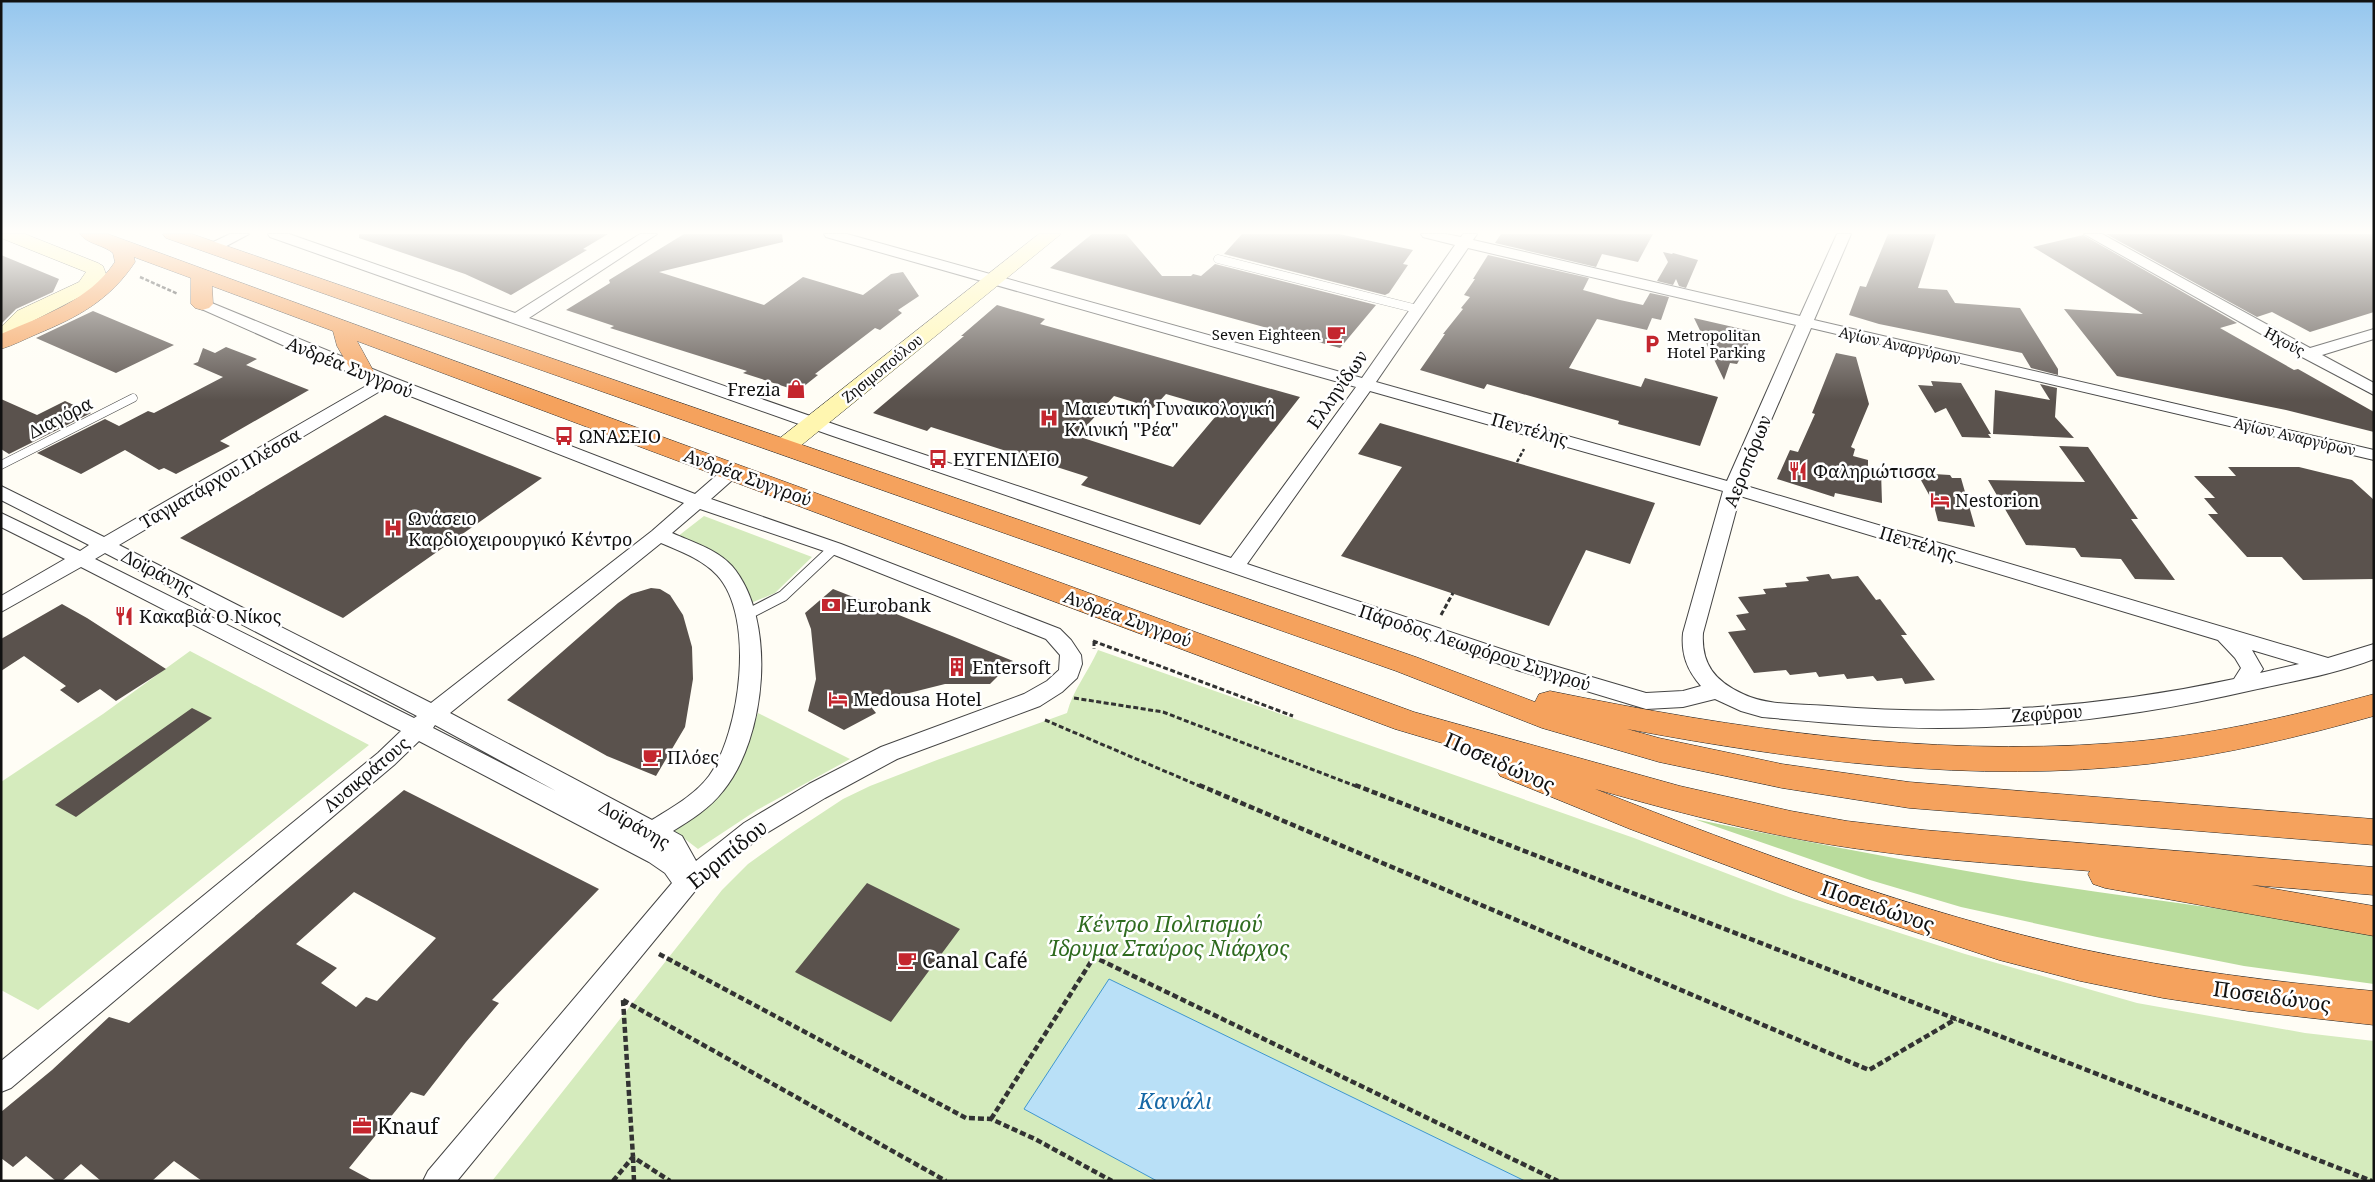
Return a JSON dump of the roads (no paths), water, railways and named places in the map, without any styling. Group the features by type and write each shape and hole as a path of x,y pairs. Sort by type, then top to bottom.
{"highway":[{"path":"1,341 69,310 103,289"},
{"path":"201,289 202,304"},
{"name":"Ανδρέα Συγγρού","path":"239,289 1406,721"},
{"path":"330,289 1406,664 1551,719 1659,750 1790,778 1909,795 2374,832"},
{"path":"342,328 348,346 363,372"},
{"path":"1406,664 1513,693 1632,720 1840,749 1922,757 2028,759 2116,755 2248,735 2317,721 2374,705"},
{"path":"1406,721 1654,794 1784,823 1926,844 2374,921"},
{"name":"Ποσειδώνος","path":"1406,721 1561,790 1846,896 1945,928 2040,955 2142,977 2236,992 2374,1008"},
{"path":"1926,844 2374,881"}],"street":[{"path":"1,341 25,316 80,289"},
{"path":"432,289 813,423 1235,566"},
{"path":"517,319 564,289"},
{"name":"Ζησιμοπούλου","path":"784,447 981,289"},
{"name":"Πεντέλης","path":"1030,289 1733,488 2326,665"},
{"name":"Ελληνίδων","path":"1235,566 1367,383 1431,289"},
{"name":"Αγίων Αναργύρων","path":"1669,289 1806,324 2374,455"},
{"name":"Αεροπόρων","path":"1718,690 1707,681 1698,667 1690,643 1733,488 1821,289"},
{"name":"Ηχούς","path":"2191,289 2374,390"},
{"name":"Ανδρέα Συγγρού","path":"202,304 386,382 697,501"},
{"path":"2308,354 2374,334"},
{"name":"Ταγματάρχου Πλέσσα","path":"1,605 386,382"},
{"name":"Λυσικράτους","path":"1,1079 426,722 659,535 732,471"},
{"name":"Δοϊράνης","path":"1,492 104,545 426,722 658,855 674,866 686,884"},
{"path":"697,501 834,548"},
{"name":"Δοϊράνης","path":"1,518 80,559 426,722 673,843 684,860 686,884"},
{"path":"652,832 689,808 716,783 735,750 750,679 751,643 746,615 737,590 725,572 707,556 659,535"},
{"name":"Ευριπίδου","path":"438,1181 686,884 752,830 889,753 1032,700 1052,690 1063,680 1072,664 1071,653 1053,634 834,548"},
{"name":"Πάροδος Λεωφόρου Συγγρού","path":"1235,566 1528,666 1638,700 1671,701 1718,690"},
{"name":"Πεντέλης","path":"2225,635 2243,653 2252,669 2241,685"},
{"name":"Ζεφύρου","path":"1718,690 1737,702 1762,709 1939,720 2050,715 2151,703 2241,685 2326,665 2374,651"}],"lane":[{"path":"1338,289 1417,309"},
{"name":"Διαγόρα","path":"1,466 134,398"},
{"path":"746,615 762,611 780,599 834,548"}],"water":[{"name":"Κανάλι","path":"1109,979 1525,1181 1157,1181 1024,1109"}],"place":[{"name":"Seven Eighteen","path":"1336,334"},
{"name":"Metropolitan Hotel Parking","path":"1652,344"},
{"name":"Frezia","path":"796,389"},
{"name":"Μαιευτική Γυναικολογική Κλινική \"Ρέα\"","path":"1049,418"},
{"name":"ΩΝΑΣΕΙΟ","path":"564,436"},
{"name":"ΕΥΓΕΝΙΔΕΙΟ","path":"938,459"},
{"name":"Φαληριώτισσα","path":"1798,471"},
{"name":"Nestorion","path":"1940,500"},
{"name":"Ωνάσειο Καρδιοχειρουργικό Κέντρο","path":"393,528"},
{"name":"Eurobank","path":"831,605"},
{"name":"Κακαβιά Ο Νίκος","path":"124,616"},
{"name":"Entersoft","path":"957,667"},
{"name":"Medousa Hotel","path":"838,699"},
{"name":"Πλόες","path":"652,757"},
{"name":"Canal Café","path":"907,960"},
{"name":"Knauf","path":"362,1126"}],"park label":[{"name":"Κέντρο Πολιτισμού Ίδρυμα Σταύρος Νιάρχος","path":"1170,936"}]}
